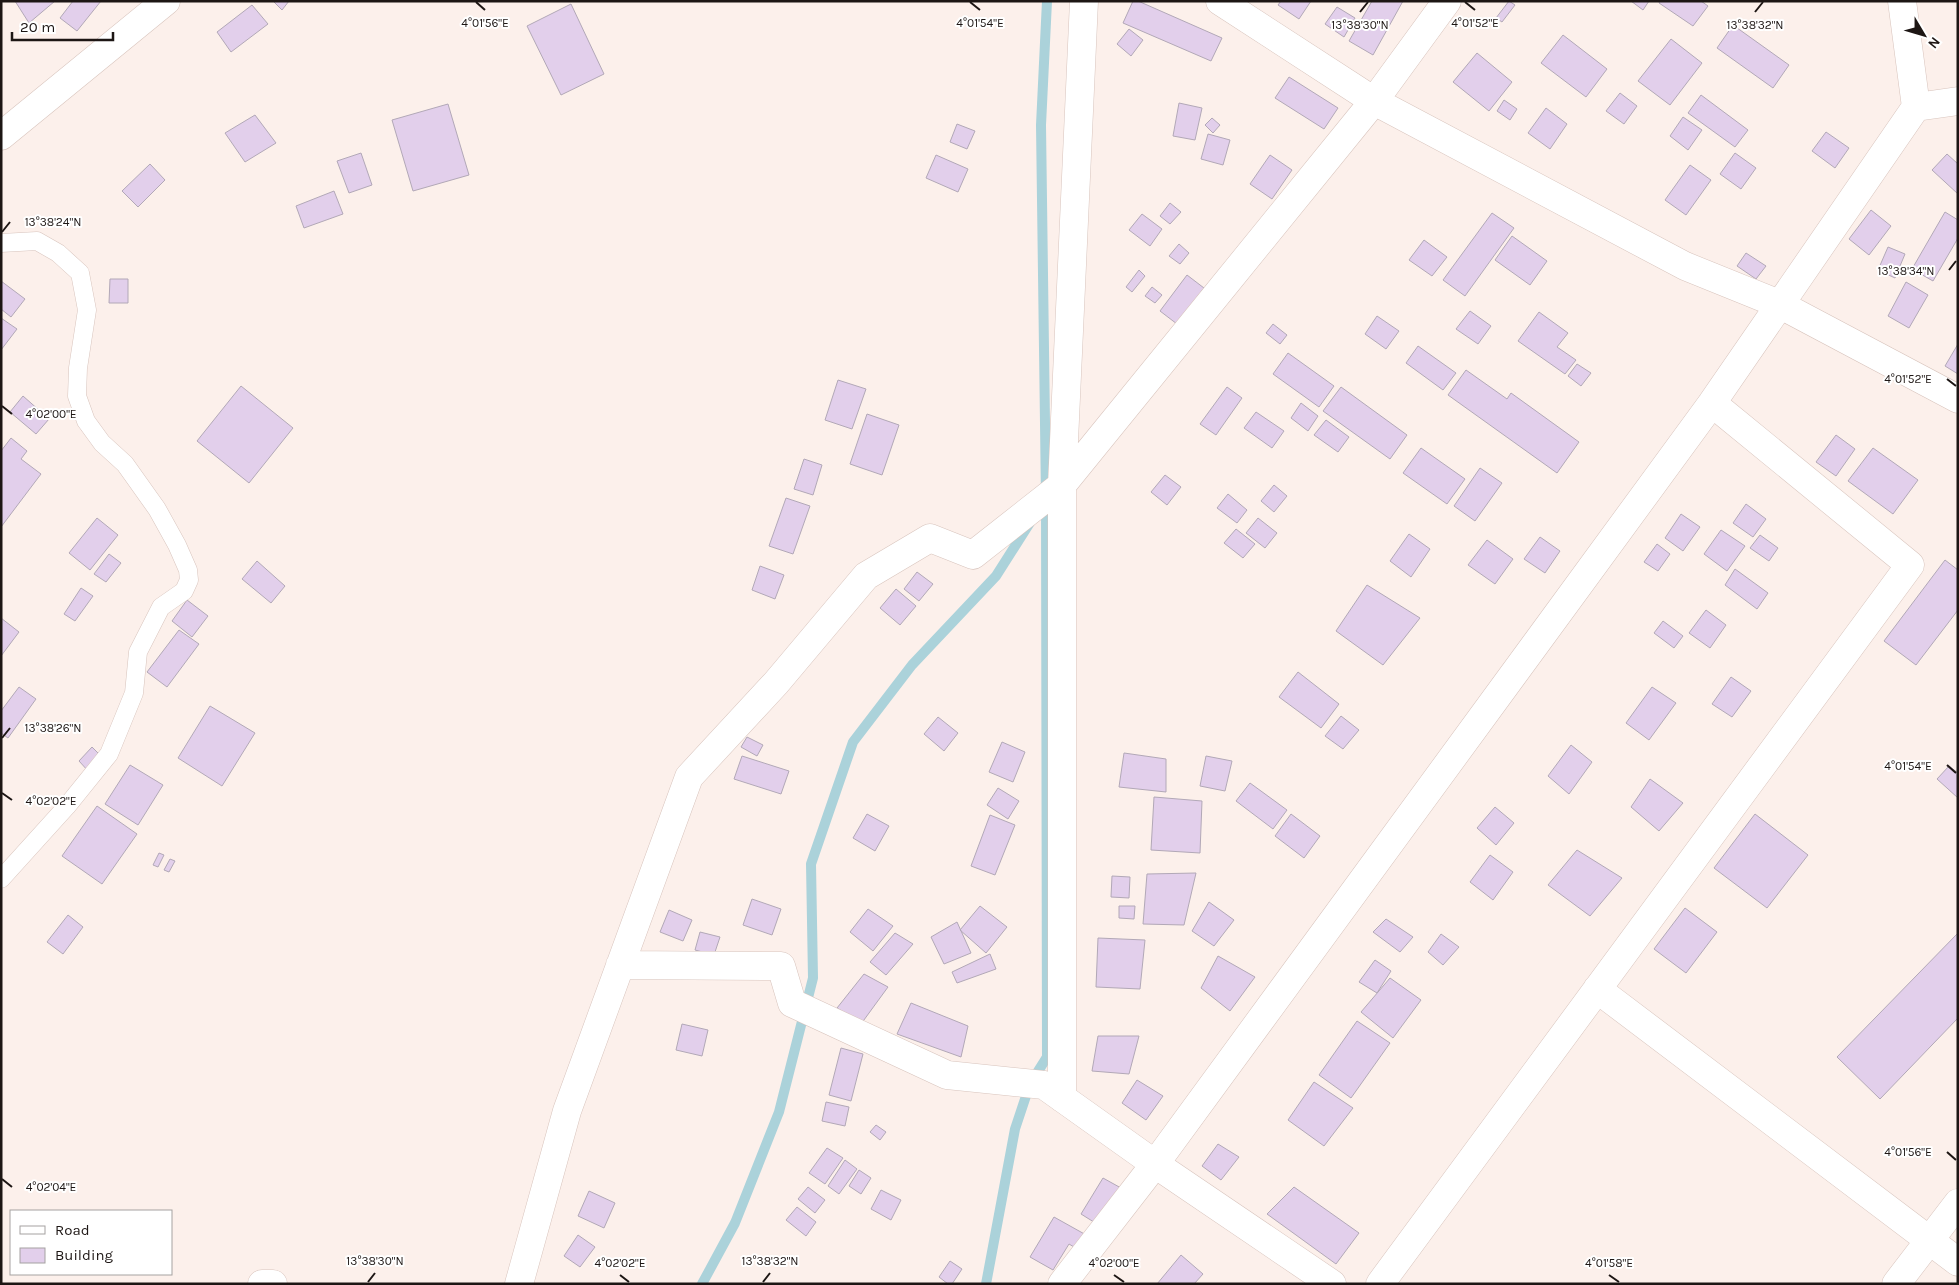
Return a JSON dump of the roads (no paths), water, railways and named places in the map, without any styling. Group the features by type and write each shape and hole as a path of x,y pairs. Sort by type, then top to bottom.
{"street":[{"path":"1,136 166,1"},
{"path":"1062,1098 1062,485 1084,1"},
{"path":"1220,1 1374,101 1685,266 1779,304 1958,399"},
{"path":"519,1284 567,1110 689,777 776,683 866,576 930,538 973,555 1062,485 1374,101 1447,1"},
{"path":"1062,1284 1156,1164 1712,403 1916,107 1902,1"},
{"path":"1916,107 1958,101"},
{"path":"1380,1284 1910,565 1712,403"},
{"path":"620,965 781,966 792,1003 947,1075 1044,1085 1332,1284"},
{"path":"1597,989 1958,1262"},
{"path":"1896,1284 1958,1203"},
{"path":"262,1284 273,1284"}],"lane":[{"path":"1,243 37,241 58,253 80,273 87,310 78,368 77,396 86,421 102,443 125,464 157,508 177,545 188,570 189,580 184,591 162,607 138,652 134,693 109,754 67,806 1,879"}],"waterway":[{"path":"986,1284 1015,1129 1030,1084 1047,1057 1046,498 1041,125 1047,1"},
{"path":"702,1284 735,1223 779,1112 813,978 811,864 853,742 912,665 996,576 1031,521"}]}
